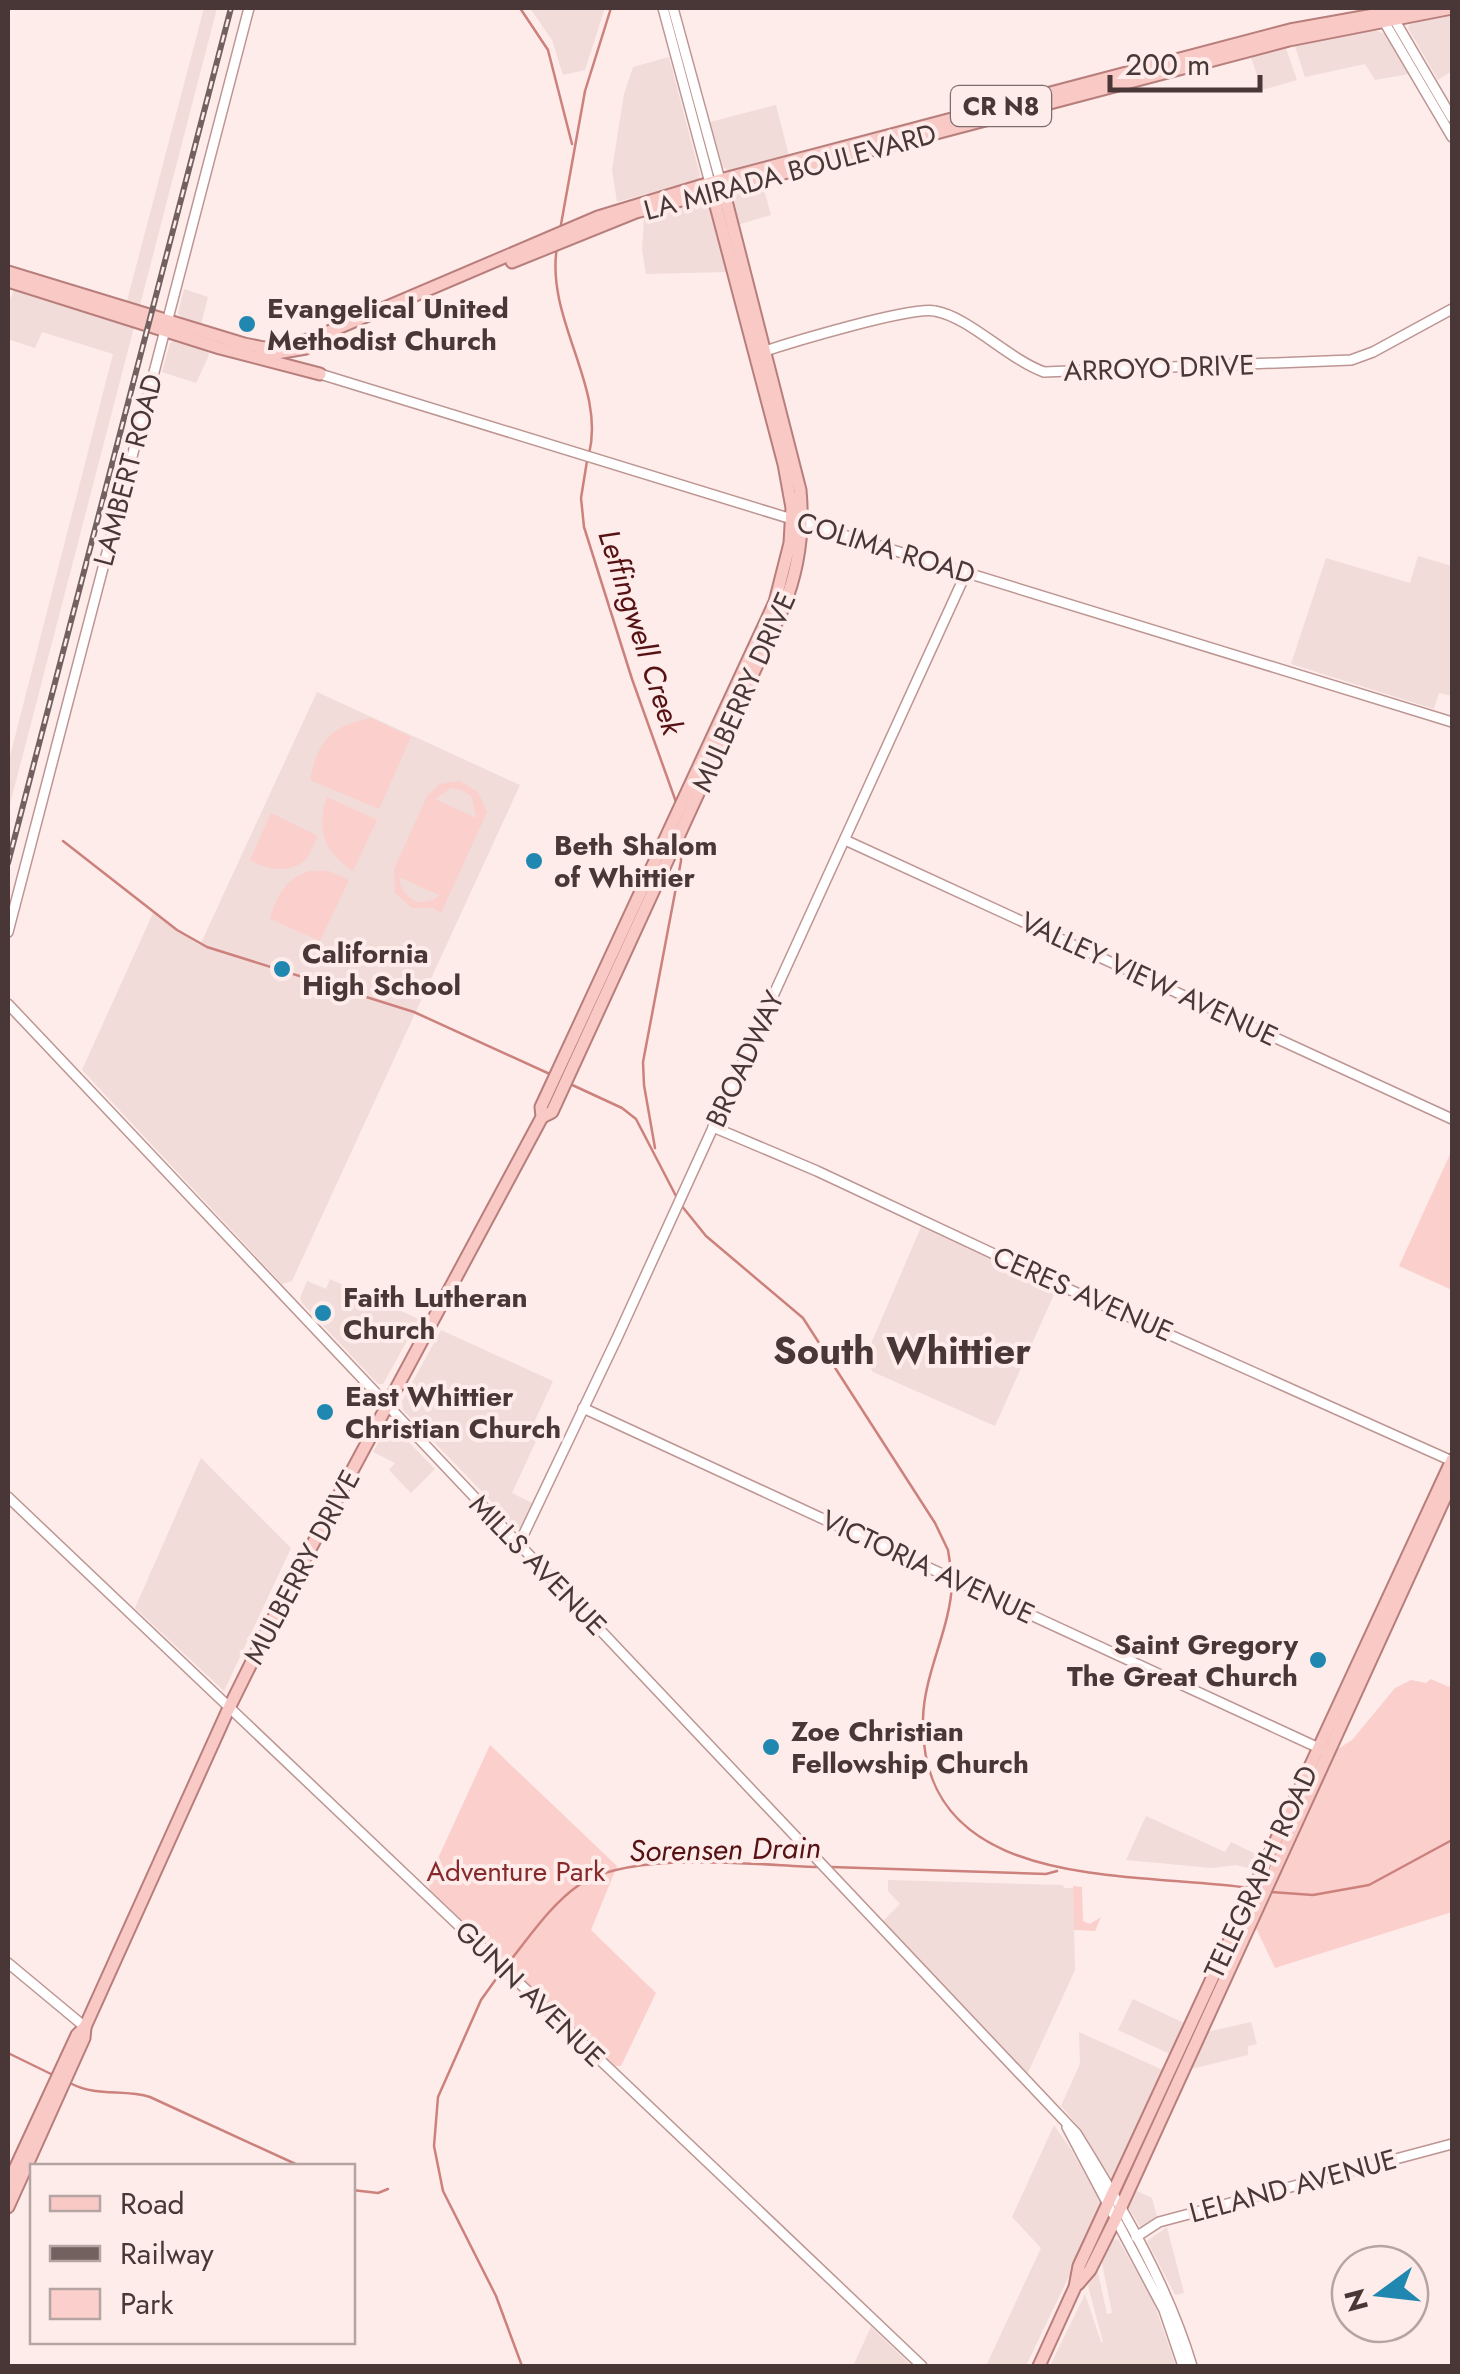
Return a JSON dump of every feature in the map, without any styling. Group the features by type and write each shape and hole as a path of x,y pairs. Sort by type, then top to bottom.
{"main road":[{"name":"LA MIRADA BOULEVARD","path":"261,352 295,348 627,206 717,186 1275,34 1413,8"},
{"name":"LA MIRADA BOULEVARD","path":"1385,13 1452,8"},
{"name":"MULBERRY DRIVE","path":"560,1080 629,946 672,839 784,608 797,568 800,490 717,186"},
{"name":"CR N8","path":"8,272 64,294 261,352"},
{"path":"8,282 64,294"},
{"path":"295,348 302,364 320,374"},
{"path":"261,352 320,374"},
{"name":"MULBERRY DRIVE","path":"8,2207 228,1710 280,1605 542,1117 552,1112 560,1080 637,900 672,839"},
{"path":"629,946 640,910 637,900"},
{"name":"TELEGRAPH ROAD","path":"1039,2366 1075,2287 1079,2266 1114,2208 1452,1461"},
{"name":"TELEGRAPH ROAD","path":"1323,1750 1452,1482"},
{"name":"MULBERRY DRIVE","path":"8,2184 76,2035 84,2028"},
{"name":"TELEGRAPH ROAD","path":"1075,2287 1090,2270 1106,2238 1114,2208"},
{"path":"1106,2238 1114,2234 1130,2236"}],"street":[{"name":"LAMBERT ROAD","path":"8,932 249,8"},
{"name":"MULBERRY DRIVE","path":"663,8 717,186"},
{"name":"MULBERRY DRIVE","path":"672,8 717,186"},
{"path":"1385,13 1452,118"},
{"path":"1385,13 1452,137"},
{"name":"ARROYO DRIVE","path":"760,352 883,319 935,311 1044,372 1351,360 1452,308"},
{"name":"COLIMA ROAD","path":"320,374 1452,722"},
{"name":"BROADWAY","path":"520,1542 966,573"},
{"name":"VALLEY VIEW AVENUE","path":"844,840 1452,1119"},
{"name":"MILLS AVENUE","path":"8,1004 520,1542 1067,2127 1130,2236"},
{"name":"CERES AVENUE","path":"713,1127 1452,1461"},
{"name":"VICTORIA AVENUE","path":"584,1408 1323,1750"},
{"name":"GUNN AVENUE","path":"8,1497 922,2366"},
{"path":"8,1963 84,2028"},
{"name":"LELAND AVENUE","path":"1130,2236 1159,2222 1452,2144"},
{"path":"1130,2236 1169,2320 1183,2366"},
{"path":"1130,2236 1168,2296 1192,2366"},
{"path":"1156,2292 1168,2296"}],"shaded area":[{"path":"204,8 217,8 140,305 127,301"},
{"path":"530,8 605,8 585,70 563,75 552,40"},
{"path":"1452,15 1452,71 1438,80 1408,28 1410,24"},
{"path":"1375,30 1385,34 1409,74 1375,80 1365,64 1305,77 1295,46"},
{"path":"1286,48 1297,80 1262,90 1251,57"},
{"path":"669,57 700,175 698,180 617,202 612,170 624,94 633,67"},
{"path":"776,105 789,156 729,171 723,167 710,122"},
{"path":"763,186 771,215 737,225 733,195"},
{"path":"703,202 709,206 727,272 646,274 642,250 644,218"},
{"path":"184,289 208,297 201,324 178,313"},
{"path":"14,290 134,327 8,812 8,764 113,354 42,332 35,348 8,339 8,305"},
{"path":"175,340 207,350 209,355 196,383 162,372 170,343"},
{"path":"1418,556 1452,566 1452,696 1439,693 1434,709 1291,664 1326,558 1410,583"},
{"name":"California High School","path":"317,692 520,785 292,1281 282,1284 82,1070 153,913 200,945"},
{"path":"921,1227 1056,1290 995,1426 873,1372 865,1358"},
{"path":"330,1279 419,1319 383,1384 378,1384 302,1303 300,1298 307,1281 326,1289"},
{"path":"441,1330 553,1381 528,1436 536,1441 512,1493 532,1503 521,1528 403,1410 402,1401"},
{"path":"393,1426 435,1469 411,1493 389,1470 395,1463 373,1452 387,1427"},
{"path":"201,1458 291,1548 224,1691 135,1608"},
{"path":"1146,1816 1225,1852 1231,1842 1262,1857 1255,1870 1236,1865 1212,1868 1126,1860"},
{"path":"888,1880 1073,1888 1075,1970 1025,2079 879,1925 900,1904 888,1891"},
{"path":"1133,1999 1184,2023 1170,2054 1118,2030"},
{"path":"1251,2022 1257,2044 1248,2046 1248,2055 1187,2070 1207,2032"},
{"path":"1079,2032 1163,2070 1113,2180 1107,2177 1077,2125 1061,2106 1080,2064"},
{"path":"1054,2125 1072,2151 1101,2209 1026,2366 986,2366 1041,2248 1012,2217"},
{"path":"1135,2190 1152,2198 1157,2216 1141,2228 1128,2207"},
{"path":"1167,2227 1184,2293 1175,2295 1147,2241"},
{"path":"1118,2239 1153,2301 1176,2366 1050,2366 1085,2294 1103,2342 1088,2286 1097,2268 1107,2314 1112,2313 1101,2258 1110,2240"},
{"path":"871,2327 912,2366 853,2366"}],"green space":[{"path":"371,718 411,737 379,809 310,780 317,755 328,737 346,725"},
{"path":"460,781 478,792 487,812 441,913 434,908 412,908 395,893 394,869 427,796 440,784","holes":["451,788 472,797 476,818 435,799","399,877 439,895 439,896 426,902 413,900 404,892"]},
{"path":"327,797 377,820 353,871 335,856 325,839 322,820"},
{"path":"271,813 318,836 300,864 278,869 250,860"},
{"path":"310,871 329,871 349,880 320,941 270,919 284,889"},
{"path":"1452,1150 1452,1290 1399,1266"},
{"path":"1431,1679 1449,1687 1452,1681 1452,1912 1275,1968 1255,1926 1336,1750 1352,1740 1395,1688 1411,1680 1426,1683"},
{"name":"Adventure Park","path":"490,1745 617,1866 591,1930 656,1993 621,2066 615,2066 430,1890 428,1880"},
{"path":"1073,1886 1082,1887 1083,1921 1090,1924 1101,1917 1095,1931 1074,1930"}],"waterway":[{"path":"520,8 548,50 572,144"},
{"name":"Leffingwell Creek","path":"560,230 585,91 611,8"},
{"name":"Leffingwell Creek","path":"557,247 559,300 589,403 589,454"},
{"name":"Leffingwell Creek","path":"587,461 581,498 584,527 676,802"},
{"path":"63,841 177,930 207,947 414,1012 552,1075"},
{"name":"Leffingwell Creek","path":"655,1148 643,1062 681,845"},
{"path":"568,1083 622,1108 636,1119 677,1198"},
{"path":"681,1205 706,1236 803,1318 935,1523 948,1550 952,1576"},
{"path":"952,1584 923,1719 931,1776 956,1817 994,1845 1041,1863 1093,1873 1249,1888"},
{"path":"1271,1892 1313,1895 1369,1885 1452,1840"},
{"name":"Sorensen Drain","path":"506,1966 558,1902 579,1885 602,1874 661,1863 818,1867"},
{"name":"Sorensen Drain","path":"831,1867 1046,1874 1057,1871"},
{"name":"Sorensen Drain","path":"501,1972 481,2000 438,2097 434,2146 443,2191 496,2296 522,2366"},
{"path":"8,2053 51,2074"},
{"path":"72,2084 150,2097 296,2164"},
{"path":"355,2190 378,2193 388,2189"}],"railway":[{"path":"8,863 231,8"}],"place":[{"name":"Evangelical United Methodist Church","path":"247,324"},
{"name":"Beth Shalom of Whittier","path":"534,861"},
{"name":"California High School","path":"282,969"},
{"name":"Faith Lutheran Church","path":"323,1313"},
{"name":"East Whittier Christian Church","path":"325,1412"},
{"name":"Saint Gregory The Great Church","path":"1318,1660"},
{"name":"Zoe Christian Fellowship Church","path":"771,1747"}],"district":[{"name":"South Whittier","path":"902,1350"}]}
